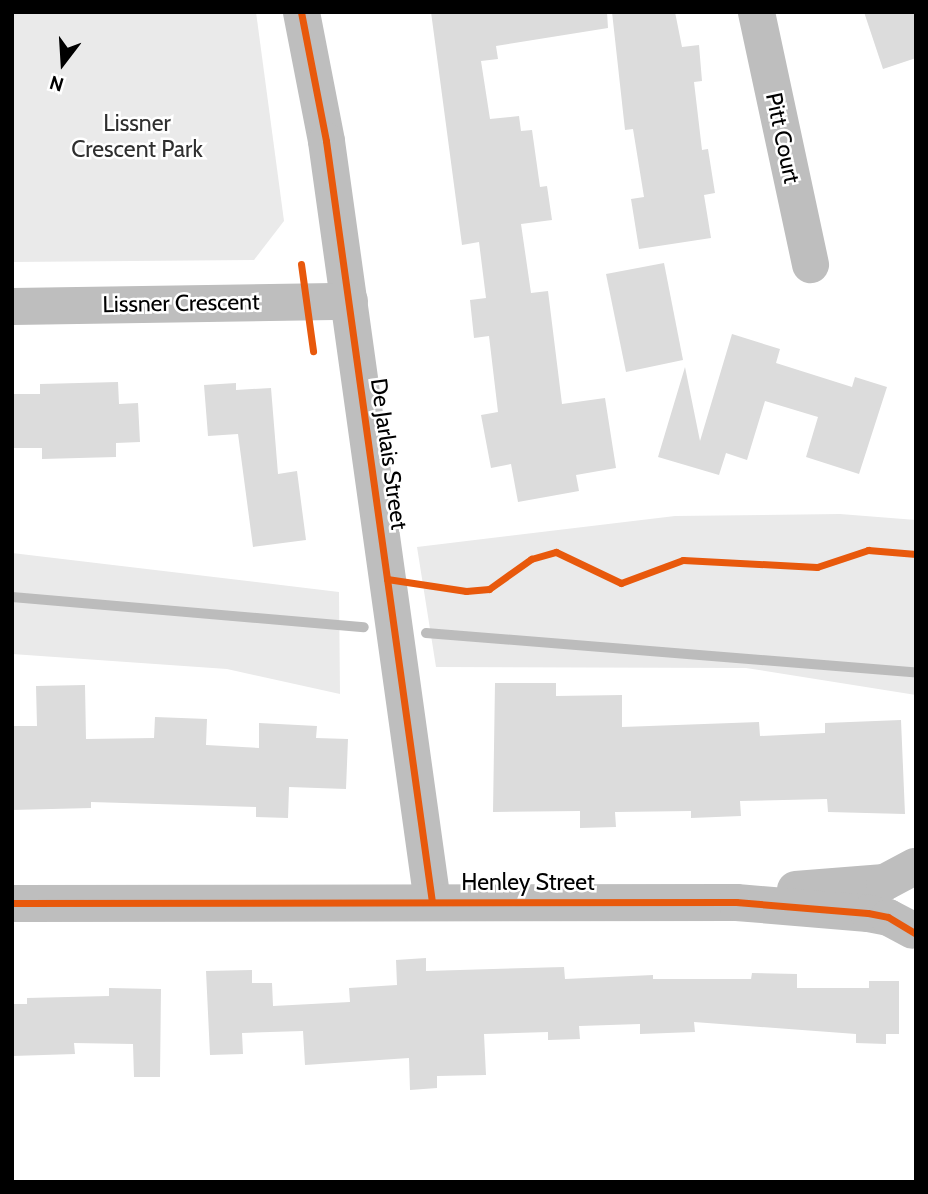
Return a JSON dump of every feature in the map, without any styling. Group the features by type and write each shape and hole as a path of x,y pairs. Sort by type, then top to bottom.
{"street":[{"name":"De Jarlais Street","path":"301,12 326,141 432,902"},
{"name":"Pitt Court","path":"756,12 810,264"},
{"name":"Lissner Crescent","path":"12,306 349,300"},
{"name":"Henley Street","path":"736,902 799,888 884,882 915,865"},
{"path":"914,932 901,898 904,880 915,865"},
{"name":"Henley Street","path":"12,904 736,902 868,913 888,917 914,932"}],"green space":[{"name":"Lissner Crescent Park","path":"12,12 256,12 284,221 254,260 12,262"},
{"path":"840,514 916,520 916,695 746,668 436,667 417,547 675,516"},
{"path":"12,553 339,592 340,694 227,669 12,654"}],"building":[{"path":"431,12 607,12 608,28 496,46 498,59 481,61 490,119 519,116 521,131 532,130 540,187 547,186 552,220 521,224 531,293 548,291 562,404 605,398 616,468 576,475 579,491 518,502 511,464 491,468 481,415 498,412 489,336 474,338 470,300 486,298 479,242 462,245"},
{"path":"612,12 675,12 682,47 699,45 702,81 694,82 702,150 708,149 715,193 704,195 711,238 639,249 631,199 644,197 633,129 625,130"},
{"path":"864,12 916,12 916,58 883,69"},
{"path":"664,263 683,360 626,372 606,274"},
{"path":"732,334 780,349 776,363 852,387 855,377 887,387 859,474 806,457 818,417 765,401 747,460 726,453 719,475 658,457 685,367 700,441"},
{"path":"118,382 119,404 138,403 140,442 116,443 116,457 42,459 42,448 12,448 12,394 40,394 40,384"},
{"path":"236,383 236,390 271,388 278,474 297,471 306,540 253,547 238,434 208,436 204,385"},
{"path":"495,683 556,683 556,696 622,695 622,727 759,722 760,736 825,733 825,723 901,720 905,814 828,812 827,799 740,801 741,816 691,818 691,811 615,812 616,827 580,828 580,811 493,812"},
{"path":"85,685 86,739 154,738 155,717 207,719 206,745 259,748 259,723 317,726 316,738 348,739 346,789 289,787 288,818 256,817 256,807 91,802 91,808 12,810 12,726 37,726 36,686"},
{"path":"426,958 426,971 564,967 565,979 653,975 653,979 751,979 752,973 797,974 797,988 869,988 869,981 899,981 899,1034 886,1034 886,1044 856,1043 856,1034 694,1022 695,1032 640,1034 640,1024 579,1026 580,1039 548,1040 548,1032 484,1034 486,1075 437,1076 437,1088 410,1090 409,1058 305,1065 303,1031 242,1033 243,1054 210,1055 206,971 252,970 252,983 272,983 273,1006 350,1002 349,988 397,985 396,960"},
{"path":"109,988 161,989 160,1077 134,1077 133,1044 74,1043 75,1054 12,1056 12,1004 27,1004 27,998 109,996"}],"waterway":[{"path":"12,597 364,627"},
{"path":"426,633 916,672"}],"cycle path":[{"path":"301,12 326,141 432,902"},
{"path":"301,264 313,351"},
{"path":"387,579 466,591 489,589 531,559 556,552 621,583 683,560 817,567 868,550 916,554"},
{"path":"12,903 736,902 868,913 888,917 916,934"}]}
